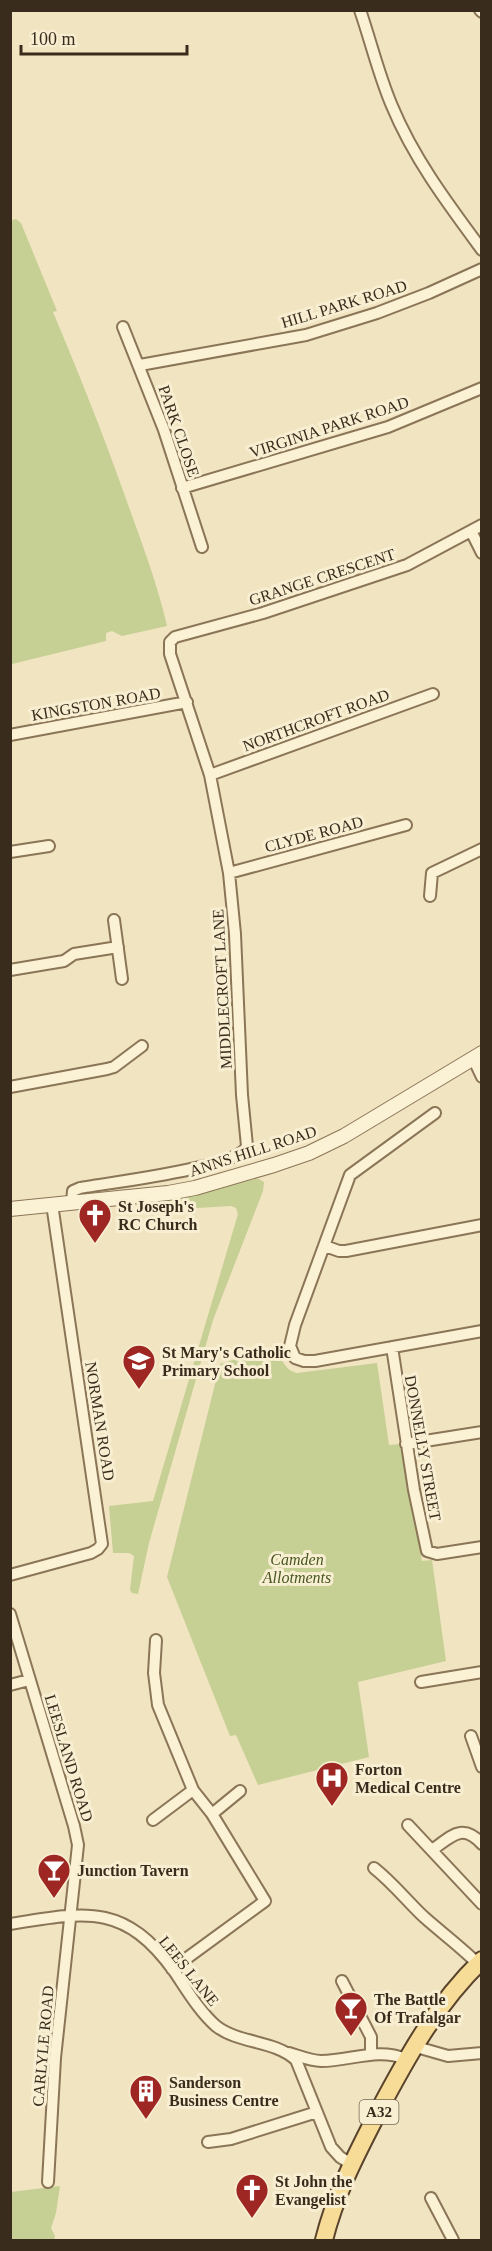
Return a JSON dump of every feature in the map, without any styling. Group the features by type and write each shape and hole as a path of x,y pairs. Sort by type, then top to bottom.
{"main road":[{"name":"A32","path":"324,2241 335,2204 351,2164 410,2053 438,2012 480,1962"}],"street":[{"path":"360,10 390,104 403,130 422,166 478,238 482,250"},
{"name":"HILL PARK ROAD","path":"140,365 306,335 377,313 482,269"},
{"name":"PARK CLOSE","path":"123,327 140,365 202,547"},
{"name":"VIRGINIA PARK ROAD","path":"182,488 388,427 482,388"},
{"name":"GRANGE CRESCENT","path":"169,644 175,637 263,613 406,565 482,525"},
{"path":"471,531 482,553"},
{"name":"MIDDLECROFT LANE","path":"72,1203 73,1191 80,1188 164,1174 228,1159 245,1151 247,1146 242,1095 235,934 229,873 210,775 170,654 169,644"},
{"name":"NORTHCROFT ROAD","path":"210,775 433,694"},
{"name":"KINGSTON ROAD","path":"10,735 187,702"},
{"name":"CLYDE ROAD","path":"229,873 406,825"},
{"path":"10,852 49,846"},
{"path":"430,896 432,873 482,849"},
{"path":"114,920 122,979"},
{"path":"10,970 64,961 74,954 118,947"},
{"path":"10,1087 114,1067 142,1046"},
{"path":"477,1055 482,1077"},
{"name":"ANNS HILL ROAD","path":"10,1209 142,1197 195,1188 309,1153 371,1122 477,1055"},
{"path":"435,1113 350,1175 290,1338 290,1346 295,1358 315,1361 482,1331"},
{"name":"NORMAN ROAD","path":"10,1575 91,1553 101,1546 103,1540 52,1204"},
{"path":"325,1246 346,1251 482,1225"},
{"name":"DONNELLY STREET","path":"392,1347 406,1444 425,1543 430,1553 482,1547"},
{"path":"406,1444 482,1432"},
{"name":"LEESLAND ROAD","path":"10,1614 78,1845 72,1914"},
{"path":"156,1640 154,1673 158,1705 193,1790 212,1814 265,1901 172,1969"},
{"path":"421,1682 482,1672"},
{"path":"10,1685 29,1680"},
{"path":"471,1736 482,1767"},
{"path":"153,1820 193,1790"},
{"path":"212,1814 240,1791"},
{"path":"408,1825 482,1904"},
{"path":"432,1850 457,1832 466,1832 482,1844"},
{"path":"374,1868 390,1881 423,1916 480,1962"},
{"name":"LEES LANE","path":"10,1924 72,1914 103,1917 122,1923 147,1942 172,1969 198,2007 218,2027 239,2038 321,2061"},
{"name":"CARLYLE ROAD","path":"48,2182 55,2058 72,1914"},
{"path":"342,1981 371,2037 372,2053"},
{"path":"286,2052 296,2060 334,2152 351,2164"},
{"path":"304,2078 305,2068 312,2062 372,2053 392,2055 410,2053 454,2057 482,2053"},
{"path":"208,2142 231,2139 317,2112"},
{"path":"431,2198 453,2241"}],"green space":[{"path":"16,219 21,223 57,311 53,312 118,475 154,578 167,626 122,636 112,631 106,633 106,641 12,664 10,221"},
{"path":"255,1179 264,1182 263,1191 213,1320 149,1543 138,1594 132,1593 130,1590 134,1556 129,1553 113,1553 109,1506 153,1501 238,1214 236,1208 231,1206 146,1211 145,1203"},
{"name":"Camden Allotments","path":"277,1346 286,1366 297,1373 377,1363 389,1445 401,1444 422,1561 432,1560 446,1661 358,1682 369,1757 258,1785 236,1735 230,1736 167,1577 220,1364"},
{"path":"60,2186 51,2228 55,2236 54,2240 11,2240 11,2192"}],"place":[{"name":"St Joseph's RC Church","path":"95,1244"},
{"name":"St Mary's Catholic Primary School","path":"139,1390"},
{"name":"Forton Medical Centre","path":"332,1807"},
{"name":"Junction Tavern","path":"54,1899"},
{"name":"The Battle Of Trafalgar","path":"351,2037"},
{"name":"Sanderson Business Centre","path":"146,2120"},
{"name":"St John the Evangelist","path":"252,2219"}]}
